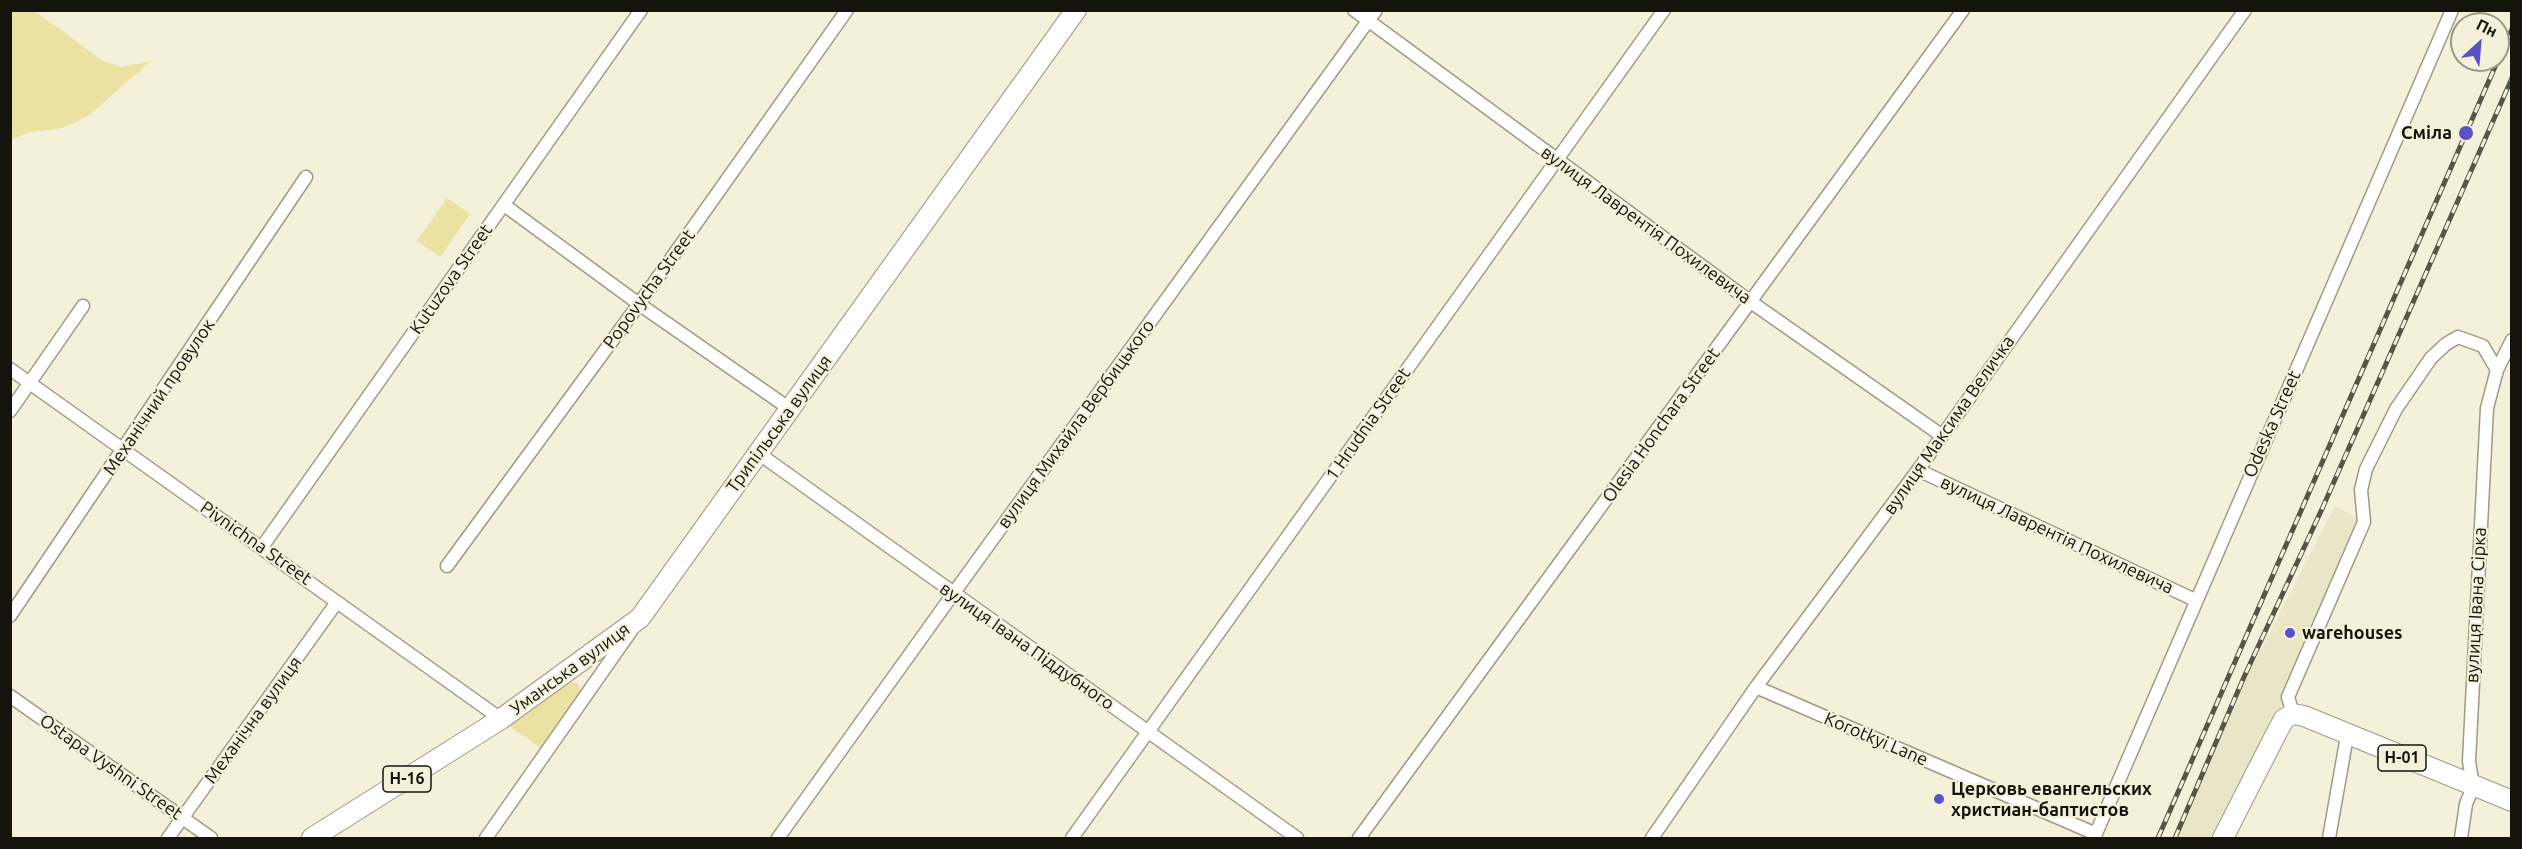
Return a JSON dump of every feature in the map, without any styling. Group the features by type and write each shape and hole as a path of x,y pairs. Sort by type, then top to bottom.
{"main road":[{"name":"Трипільська вулиця","path":"640,618 1076,10"},
{"name":"Уманська вулиця","path":"501,719 640,618"},
{"name":"Н-01","path":"2294,714 2304,716 2347,736 2511,801"},
{"path":"2223,838 2284,719 2294,714"},
{"name":"Н-16","path":"312,838 501,719"}],"street":[{"name":"Kutuzova Street","path":"262,547 640,10"},
{"name":"Popovycha Street","path":"447,566 639,304 848,10"},
{"name":"вулиця Лаврентія Похилевича","path":"1354,10 1751,302 1941,435"},
{"name":"вулиця Михайла Вербицького","path":"778,838 1376,10"},
{"name":"1 Hrudnia Street","path":"1072,838 1664,10"},
{"name":"Olesia Honchara Street","path":"1359,838 1963,10"},
{"name":"вулиця Максима Величка","path":"1652,838 1756,687 1918,470 2245,10"},
{"name":"Odeska Street","path":"2095,836 2195,600 2452,10"},
{"name":"Механічний провулок","path":"10,616 306,177"},
{"path":"504,205 639,304 790,409"},
{"path":"10,411 83,306"},
{"path":"2294,714 2288,697 2364,522 2361,490 2366,469 2396,409 2431,358 2446,344 2458,337 2483,345 2497,370"},
{"name":"вулиця Івана Сірка","path":"2461,838 2466,804 2473,787 2469,761 2487,408 2497,370 2511,340"},
{"name":"Pivnichna Street","path":"10,369 501,719"},
{"name":"вулиця Івана Піддубного","path":"758,453 1297,838"},
{"name":"вулиця Лаврентія Похилевича","path":"1918,470 2195,600"},
{"name":"Механічна вулиця","path":"168,838 338,602"},
{"name":"Трипільська вулиця","path":"486,838 640,618"},
{"name":"Korotkyi Lane","path":"1756,687 2095,836"},
{"name":"Ostapa Vyshni Street","path":"10,696 211,838"},
{"path":"2330,838 2347,736"}],"shaded area":[{"path":"11,10 35,11 101,60 121,67 151,61 88,116 63,128 30,132 11,140"},
{"path":"447,198 470,214 440,257 417,241"},
{"name":"warehouses","path":"2335,506 2363,521 2286,697 2275,731 2221,838 2178,838 2248,675"},
{"path":"565,683 577,683 581,691 543,750 506,723"}],"railway":[{"path":"2510,33 2512,29"},
{"path":"2158,838 2493,72"},
{"path":"2175,838 2244,677 2322,509 2512,78"}],"place":[{"name":"Сміла","path":"2466,133"},
{"name":"warehouses","path":"2290,633"},
{"name":"Церковь евангельских христиан-баптистов","path":"1939,799"}]}
